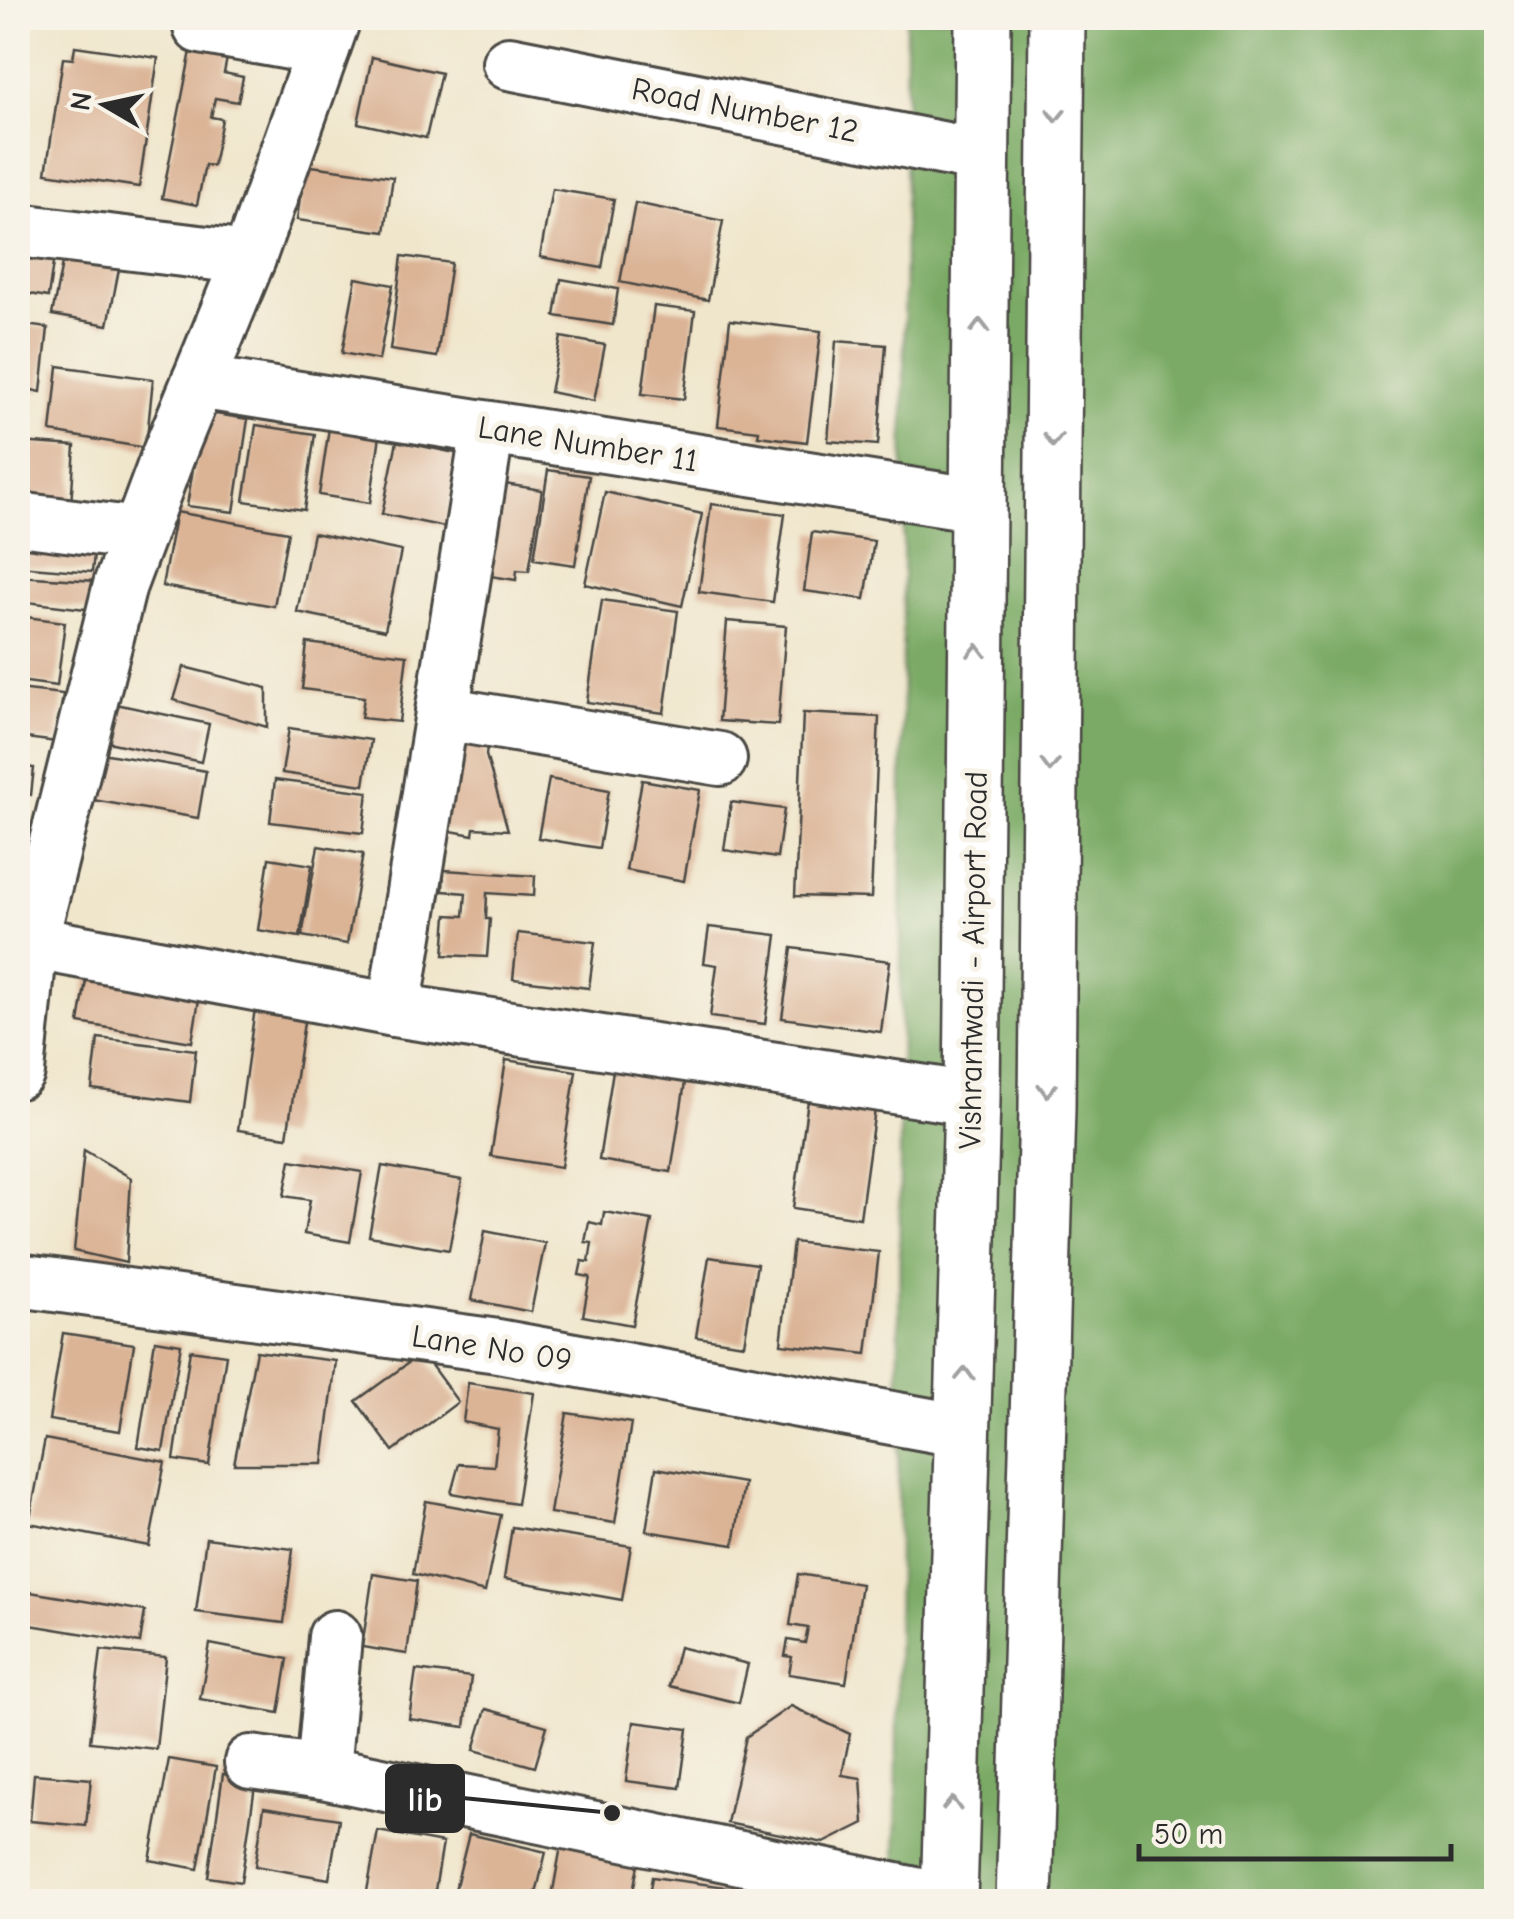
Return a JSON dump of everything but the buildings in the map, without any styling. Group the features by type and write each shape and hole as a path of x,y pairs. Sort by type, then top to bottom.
{"main road":[{"name":"Vishrantwadi - Airport Road","path":"949,1901 972,1099 983,18"},
{"path":"1024,1902 1047,1109 1058,18"}],"street":[{"path":"18,1072 24,941 120,585 249,258 328,33 200,27"},
{"name":"Road Number 12","path":"509,63 982,156"},
{"path":"18,230 249,258"},
{"name":"Lane Number 11","path":"198,382 978,506"},
{"path":"394,1010 488,428"},
{"path":"18,518 139,534"},
{"path":"442,713 720,759"},
{"path":"24,941 394,1010 972,1099"},
{"name":"Lane No 09","path":"18,1280 498,1346 963,1431"},
{"path":"323,1772 335,1637"},
{"path":"251,1762 323,1772 949,1901"}],"green space":[{"path":"906,18 1496,18 1496,1901 896,1901"}],"place":[{"name":"lib","path":"612,1813"}]}
